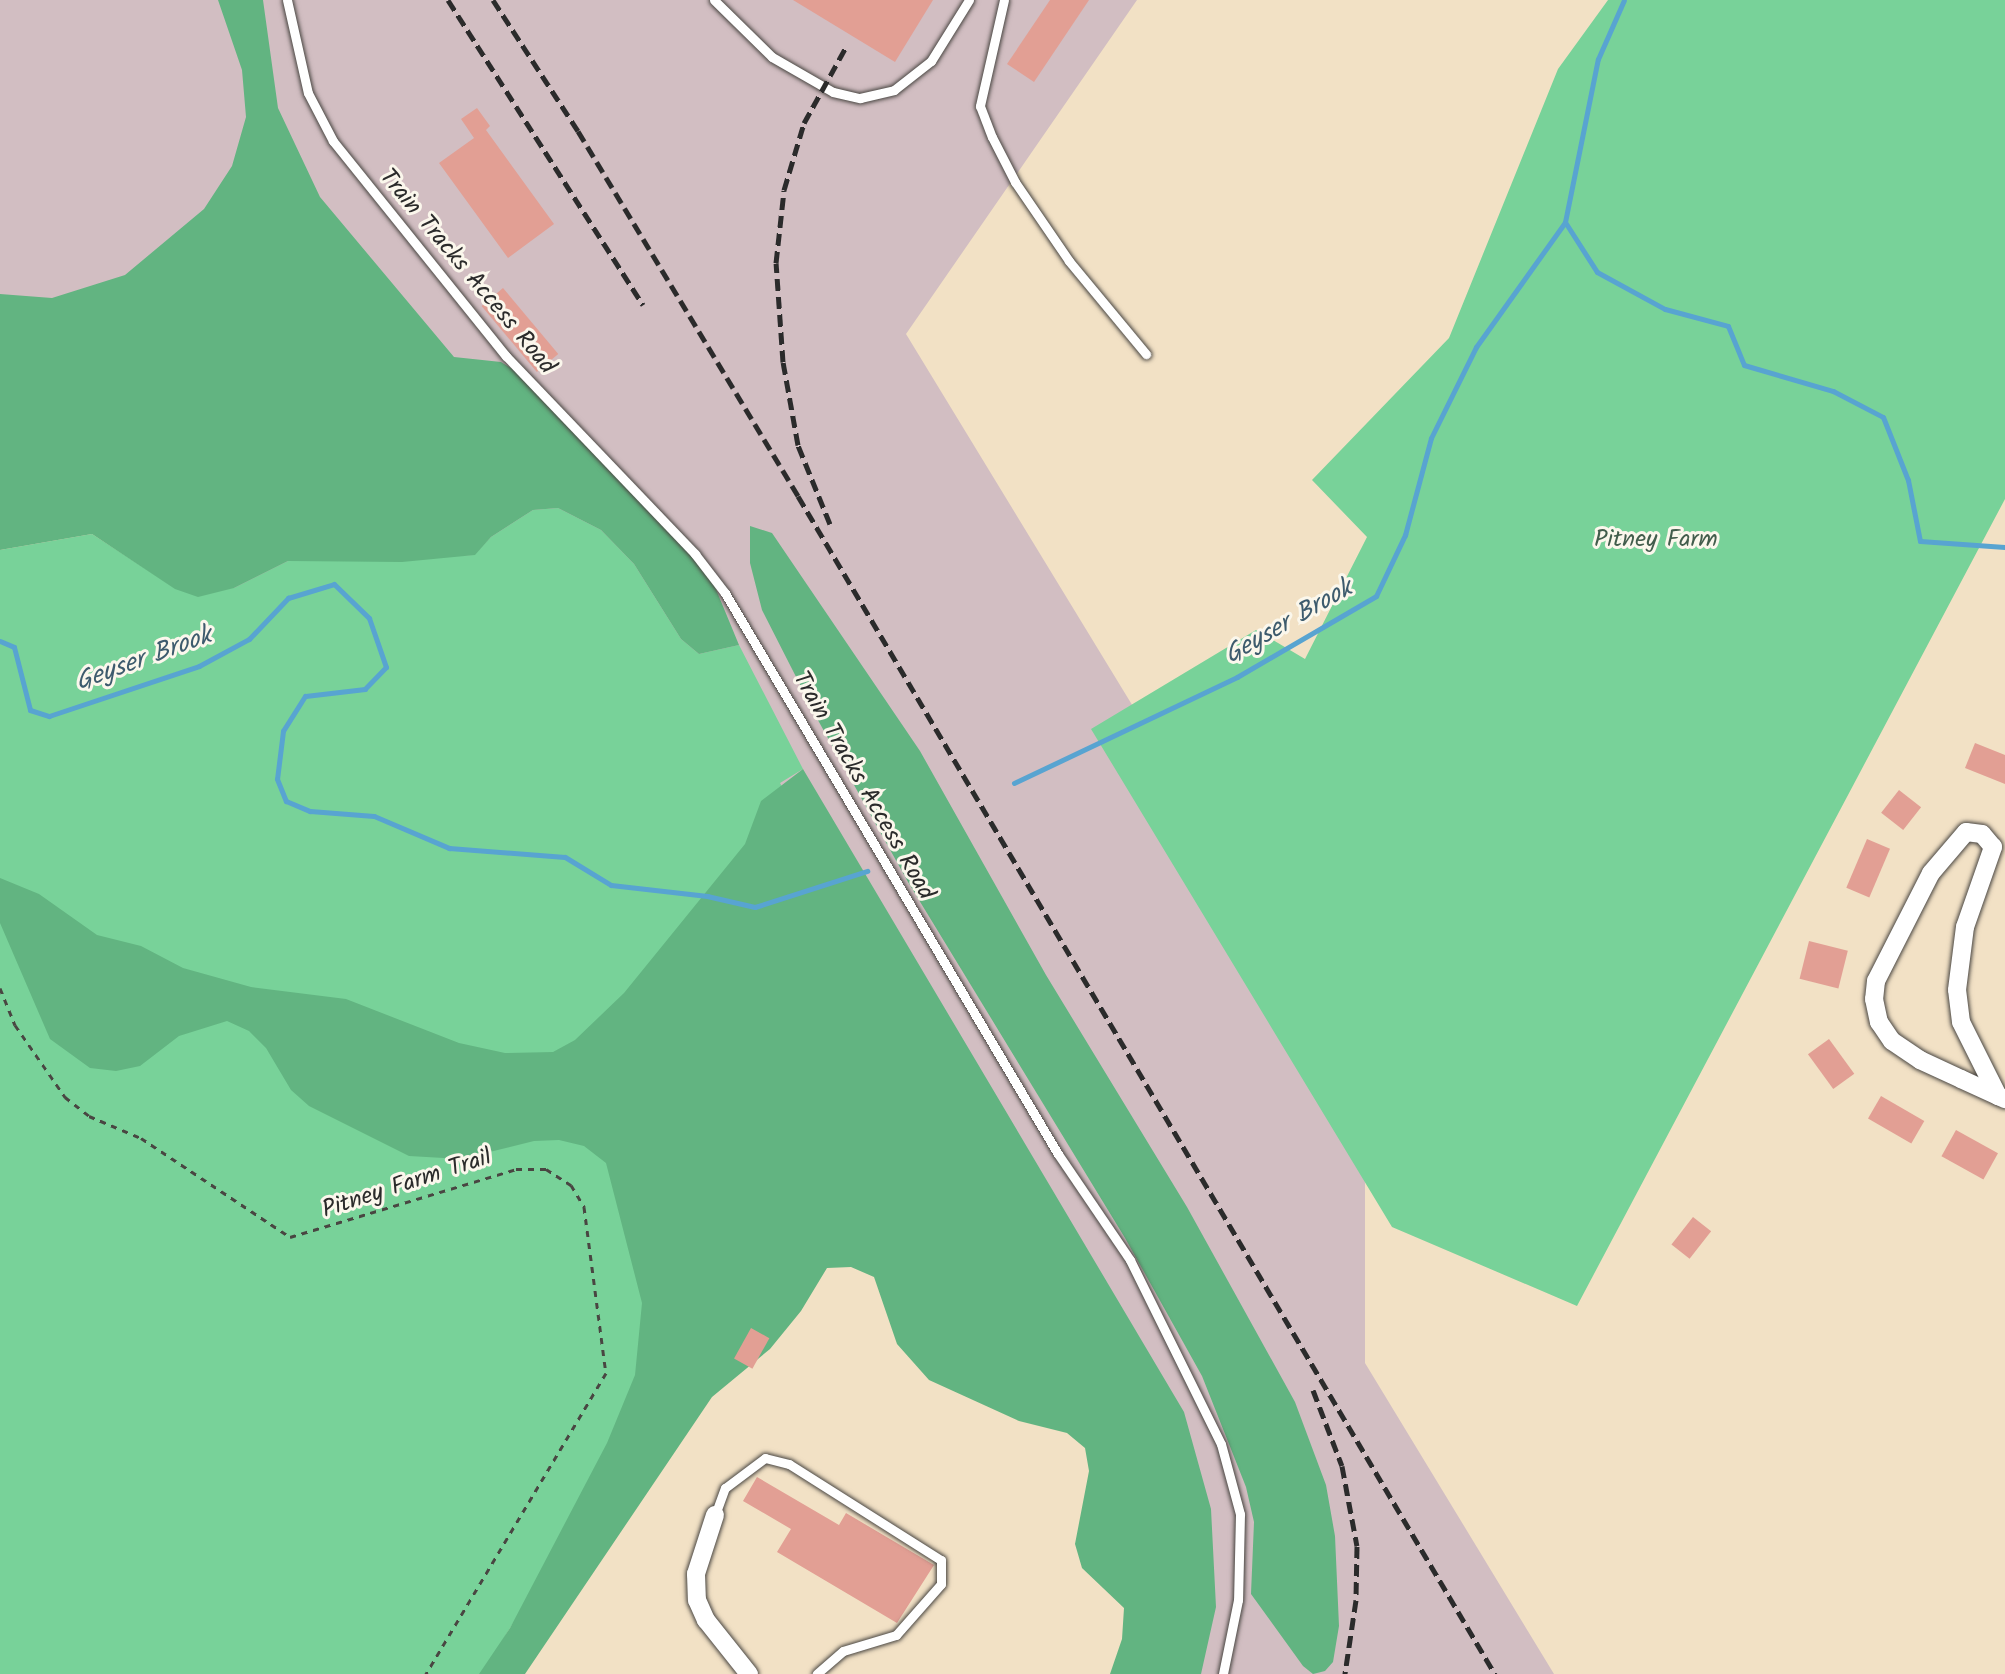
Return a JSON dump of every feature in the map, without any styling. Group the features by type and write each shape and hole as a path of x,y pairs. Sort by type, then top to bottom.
{"street":[{"path":"1966,832 1982,834 1993,847 1963,939 1960,1011 2002,1098 1920,1060 1892,1041 1879,1022 1874,999 1876,981 1931,873 1966,832"},
{"path":"715,1515 696,1574 697,1600 706,1620 749,1674"}],"lane":[{"name":"Train Tracks Access Road","path":"287,0 308,93 333,141 506,356 695,554 725,593 1058,1154 1130,1260 1184,1360 1221,1444 1238,1503 1238,1600 1223,1674"},
{"path":"714,0 772,57 833,92 860,98 894,90 931,61 969,0"},
{"path":"1004,0 980,106 992,137 1015,182 1069,261 1146,354"},
{"path":"715,1515 725,1488 765,1458 789,1464 941,1560 941,1584 907,1625 896,1635 836,1655 817,1674"}],"path":[{"name":"Pitney Farm Trail","path":"0,988 15,1025 65,1097 89,1116 141,1138 290,1237 516,1169 546,1169 571,1185 584,1207 606,1373 426,1674"}],"shaded area":[{"path":"0,0 1137,0 906,334 1365,1087 1365,1363 1554,1674 1178,1674 1186,1501 0,367"}],"green space":[{"path":"218,0 263,0 278,108 320,197 454,357 501,362 522,375 708,570 739,645 699,654 681,639 634,564 601,530 558,508 533,510 491,537 475,555 402,562 288,561 234,588 198,597 175,589 92,534 0,550 0,294 52,298 125,275 204,209 232,166 246,117 242,70"},
{"name":"Pitney Farm","path":"1608,0 2005,0 2005,499 1577,1306 1392,1227 1091,729 1256,630 1305,659 1367,537 1312,480 1449,338 1558,69"},
{"path":"558,508 601,530 634,564 681,639 699,654 739,645 803,769 780,783 897,994 482,1674 0,1674 0,550 92,534 175,588 234,588 288,561 474,555 491,537 533,510"},
{"path":"750,526 772,533 920,751 1046,975 1187,1207 1295,1402 1326,1485 1335,1536 1339,1626 1333,1662 1325,1671 1313,1674 1303,1666 1251,1594 1254,1522 1246,1487 1202,1376 1125,1238 908,882 819,722 762,610 750,563"},
{"path":"803,769 1184,1412 1211,1509 1216,1607 1201,1674 1110,1674 1122,1639 1124,1608 1082,1568 1075,1544 1089,1471 1085,1448 1067,1433 1019,1421 929,1380 897,1344 874,1277 851,1267 827,1268 801,1311 770,1349 712,1397 525,1674 479,1674 510,1628 607,1443 635,1375 642,1303 606,1163 584,1146 559,1140 534,1141 461,1159 409,1156 309,1106 291,1090 266,1048 249,1031 227,1021 179,1036 140,1066 116,1071 90,1068 50,1039 0,923 0,878 39,894 97,935 141,946 183,968 251,987 346,999 459,1043 505,1053 553,1052 575,1040 624,993 745,844 761,801"}],"building":[{"path":"793,0 933,0 895,62"},
{"path":"1050,0 1089,0 1034,82 1007,64"},
{"path":"477,108 490,126 486,130 554,224 508,258 439,163 474,138 461,119"},
{"path":"503,288 558,354 537,372 482,306"},
{"path":"1975,743 2005,755 2005,784 1965,768"},
{"path":"1899,790 1921,807 1903,830 1881,813"},
{"path":"1867,839 1890,849 1869,898 1846,888"},
{"path":"1809,941 1848,951 1838,989 1800,979"},
{"path":"1829,1039 1854,1074 1833,1089 1808,1054"},
{"path":"1881,1096 1924,1121 1911,1144 1868,1119"},
{"path":"1956,1130 1998,1153 1983,1180 1941,1156"},
{"path":"1693,1217 1711,1231 1690,1259 1671,1245"},
{"path":"751,1328 769,1338 752,1369 734,1359"},
{"path":"757,1477 839,1525 846,1513 934,1565 897,1623 777,1552 791,1529 743,1501"}],"waterway":[{"name":"Geyser Brook","path":"1014,783 1237,677 1376,596 1405,535 1431,438 1476,347 1565,222 1598,59 1624,0"},
{"path":"1565,222 1597,272 1665,309 1728,326 1744,365 1833,391 1883,417 1908,480 1920,541 2005,547"},
{"name":"Geyser Brook","path":"0,641 14,647 30,710 49,716 199,666 249,639 288,598 334,584 369,618 386,667 365,689 305,696 283,731 277,779 286,801 310,811 374,816 449,848 565,857 611,885 707,896 755,907 867,871"}],"railway":[{"path":"448,0 643,305"},
{"path":"493,0 578,131 798,496 1495,1674"},
{"path":"830,524 798,445 783,362 776,263 784,190 804,123 847,45"},
{"path":"1313,1390 1342,1466 1357,1546 1356,1600 1345,1674"}]}
